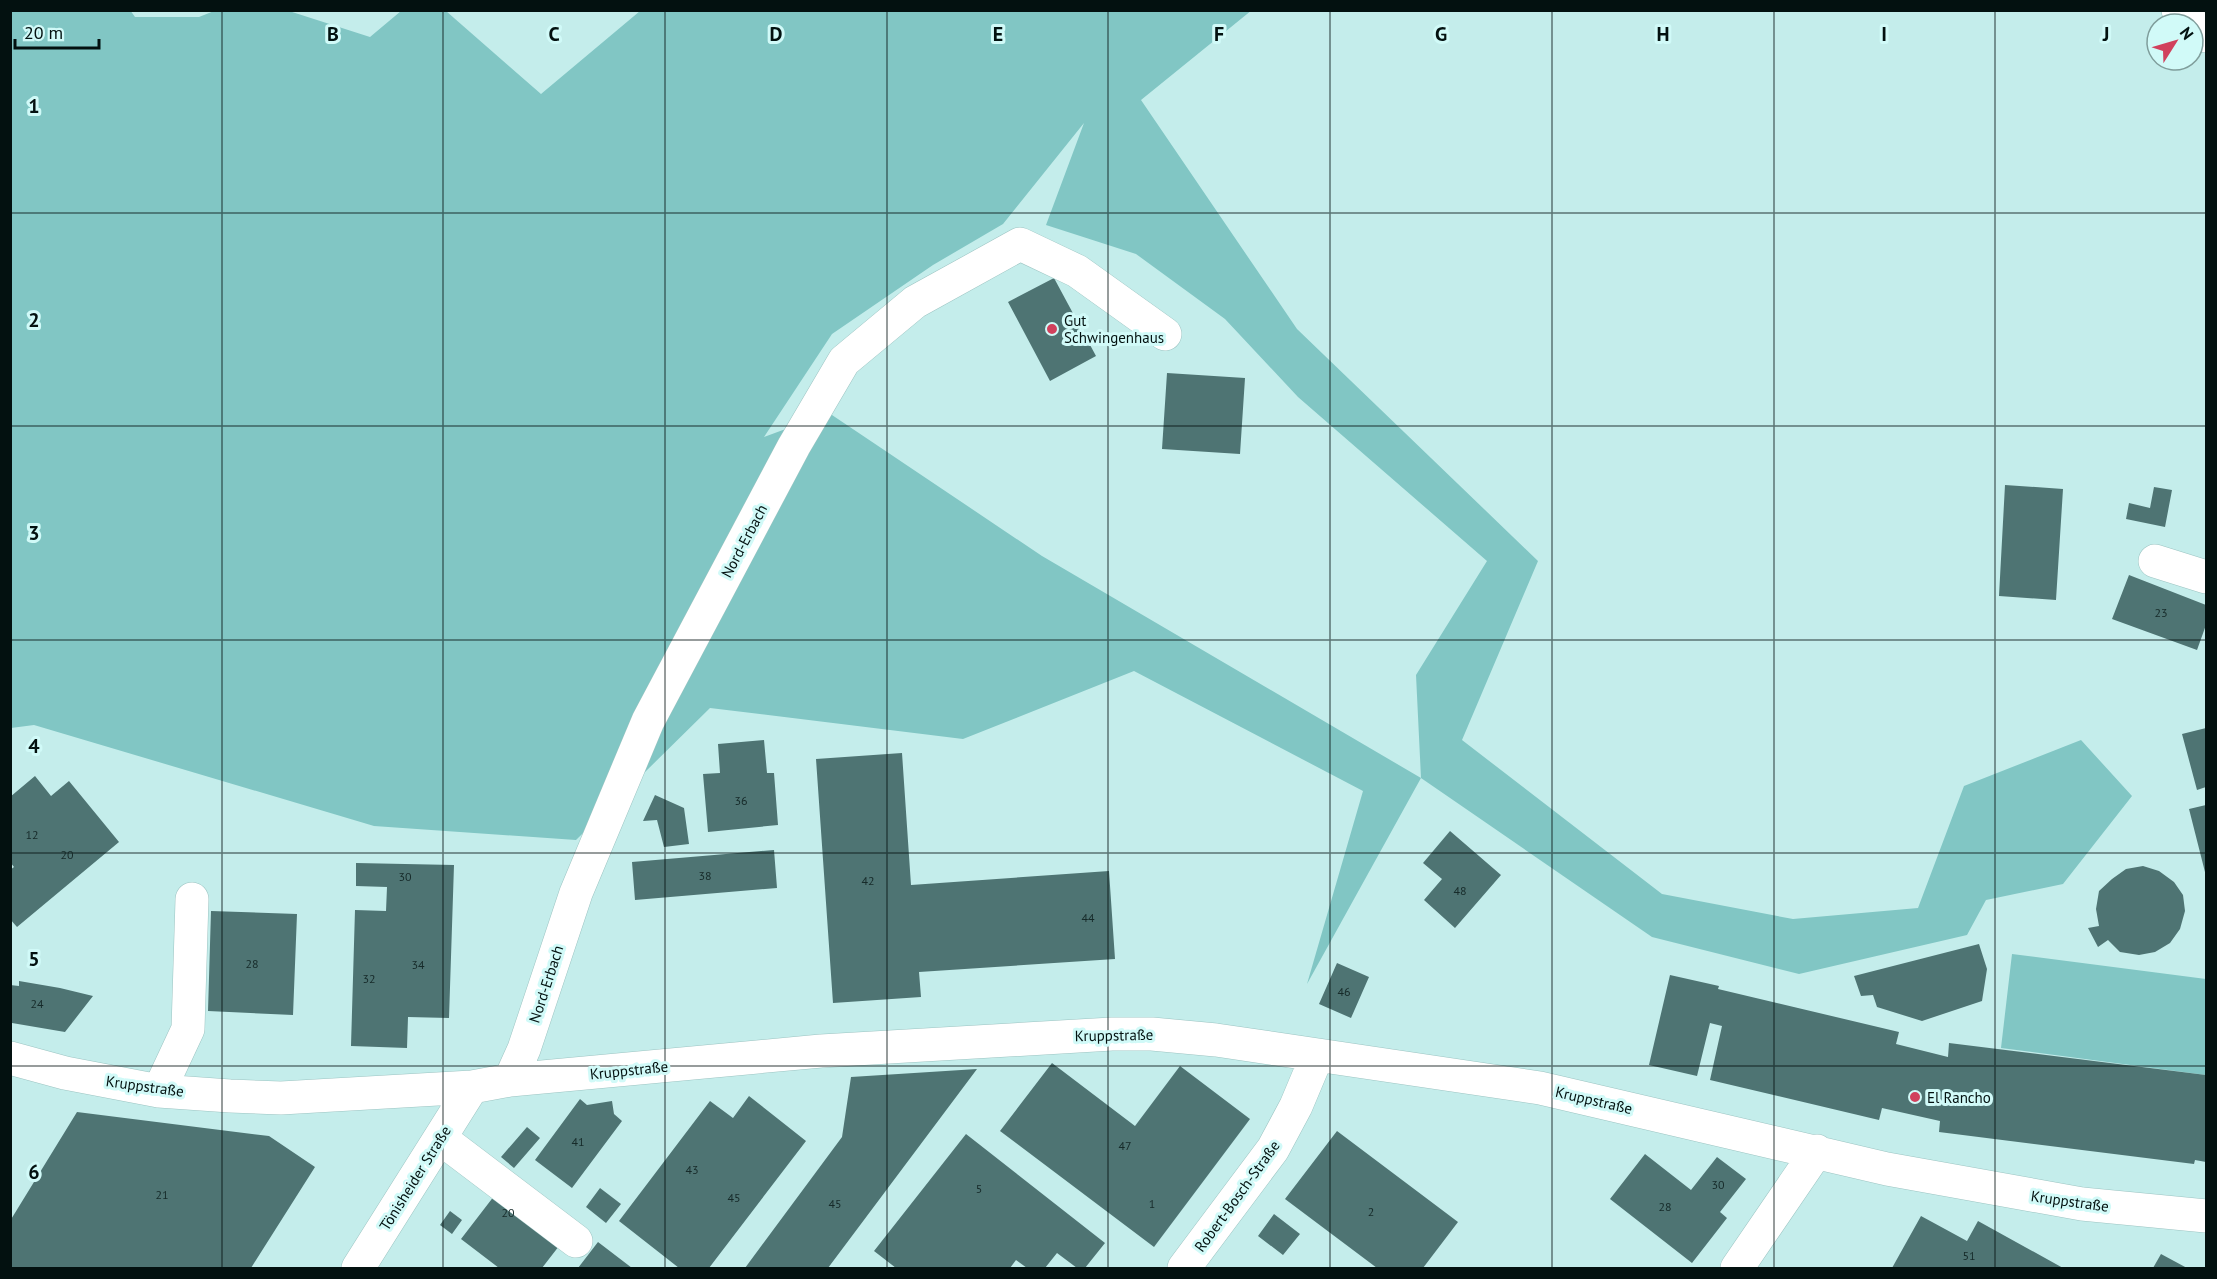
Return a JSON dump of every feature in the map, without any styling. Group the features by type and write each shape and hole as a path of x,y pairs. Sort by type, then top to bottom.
{"street":[{"path":"2178,10 2206,36"},
{"name":"Nord-Erbach","path":"510,1080 524,1049 576,893 648,721 794,446 844,361 915,302 1020,244 1077,271 1165,334"},
{"path":"2155,561 2206,577"},
{"path":"159,1091 188,1029 192,899"},
{"name":"Kruppstraße","path":"10,1058 65,1073 159,1091 281,1098 472,1087 510,1080 821,1051 1112,1034 1152,1034 1216,1040 1540,1088 1887,1169 2082,1204 2206,1216"},
{"name":"Robert-Bosch-Straße","path":"1184,1269 1274,1149 1296,1106 1317,1056"},
{"name":"Tönisheider Straße","path":"358,1269 472,1087"},
{"path":"440,1138 576,1241"},
{"path":"1737,1269 1817,1151"}],"shaded area":[{"path":"130,10 135,17 199,17 214,11 289,11 370,37 401,11 446,11 541,94 640,11 1252,10 1141,100 1297,329 1538,561 1462,740 1662,894 1793,919 1918,908 1964,786 2081,740 2132,796 2063,884 1986,900 1967,935 1799,974 1652,937 1421,778 1307,984 1363,791 1134,671 963,739 710,708 576,840 374,826 34,725 11,728 11,11","holes":["1084,123 1046,225 1136,254 1225,319 1298,397 1487,561 1416,675 1421,778 1042,556 829,413 764,437 832,334 933,265 1003,224"]},
{"path":"2012,954 2206,979 2206,1075 2001,1048"}],"building":[{"name":"Gut Schwingenhaus","path":"1054,278 1096,356 1050,381 1008,302"},
{"path":"1167,373 1245,378 1240,454 1162,449"},
{"path":"2005,485 2063,489 2056,600 1999,596"},
{"path":"2154,487 2172,490 2165,527 2126,519 2129,503 2150,508"},
{"path":"2129,575 2206,605 2206,625 2197,650 2112,619"},
{"path":"2206,728 2206,787 2197,790 2182,734"},
{"path":"764,740 767,773 774,773 778,825 708,832 703,774 720,773 718,744"},
{"path":"902,753 911,885 1109,871 1115,959 919,972 921,997 833,1003 816,759"},
{"path":"35,776 51,796 69,781 119,842 17,927 10,919 10,870 14,867 10,862 10,797"},
{"path":"655,795 684,808 689,844 664,847 657,820 643,821"},
{"path":"2206,805 2206,876 2189,809"},
{"path":"1450,831 1501,875 1455,928 1424,900 1442,879 1423,863"},
{"path":"774,850 777,888 635,900 632,862"},
{"path":"356,863 454,865 449,1018 408,1017 407,1048 351,1046 355,910 386,911 387,887 356,886"},
{"path":"2143,866 2159,871 2174,882 2183,895 2185,911 2180,929 2170,943 2155,952 2139,955 2120,952 2108,940 2098,947 2088,928 2099,926 2096,909 2099,891 2126,869"},
{"path":"211,911 297,914 293,1015 208,1011"},
{"path":"1979,944 1987,969 1982,1001 1922,1021 1877,1007 1873,995 1861,996 1854,976"},
{"path":"1337,963 1369,977 1351,1018 1319,1004"},
{"path":"1670,975 1719,986 1718,989 1899,1032 1896,1044 1948,1057 1949,1043 2206,1075 2206,1162 2195,1160 2194,1164 1939,1132 1940,1121 1882,1108 1879,1120 1710,1080 1722,1026 1710,1023 1697,1076 1649,1065"},
{"path":"19,981 93,996 65,1032 12,1023 10,985 19,986"},
{"path":"1052,1063 1135,1126 1180,1066 1250,1119 1154,1247 1000,1131"},
{"path":"977,1069 828,1268 745,1268 842,1137 851,1077"},
{"path":"749,1096 806,1141 709,1268 679,1268 619,1221 710,1101 733,1118"},
{"path":"580,1099 587,1105 612,1101 614,1114 622,1121 572,1188 535,1160"},
{"path":"77,1112 269,1136 315,1167 251,1268 10,1268 10,1221"},
{"path":"527,1127 540,1138 514,1168 501,1157"},
{"path":"1337,1131 1458,1222 1423,1268 1377,1268 1285,1199"},
{"path":"966,1134 1105,1243 1085,1268 1077,1268 1057,1253 1045,1268 1027,1268 1016,1260 1010,1268 896,1268 874,1251"},
{"path":"1645,1154 1691,1190 1717,1157 1746,1179 1720,1212 1727,1218 1692,1263 1610,1199"},
{"path":"501,1187 566,1237 542,1268 499,1268 461,1239"},
{"path":"600,1188 621,1204 606,1223 586,1207"},
{"path":"450,1211 462,1220 452,1234 440,1225"},
{"path":"1274,1214 1300,1234 1283,1255 1258,1236"},
{"path":"1921,1216 1967,1241 1978,1221 2063,1268 1892,1268"},
{"path":"598,1242 632,1268 578,1268"},
{"path":"2161,1254 2187,1268 2153,1268"}],"place":[{"name":"Gut Schwingenhaus","path":"1052,329"},
{"name":"El Rancho","path":"1915,1097"}]}
